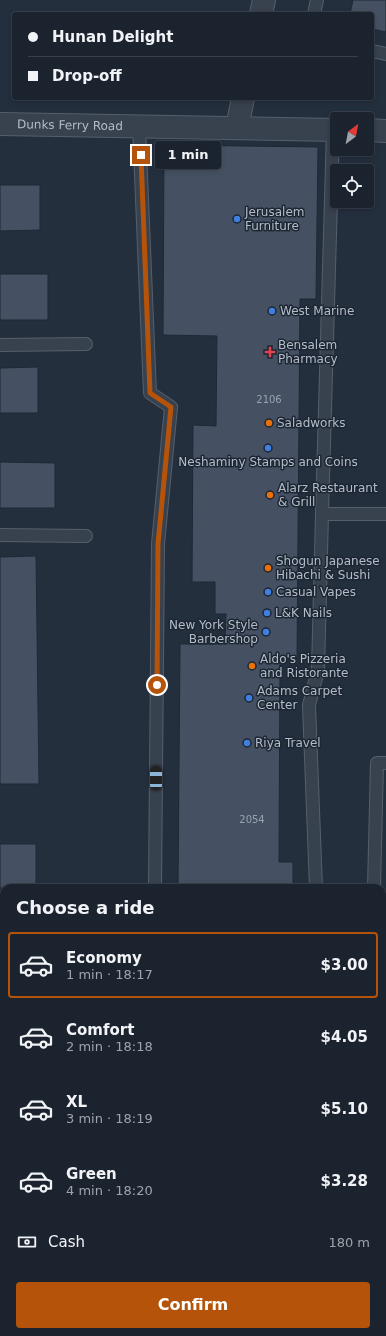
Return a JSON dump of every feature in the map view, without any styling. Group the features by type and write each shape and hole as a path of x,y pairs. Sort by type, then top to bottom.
{"street":[{"path":"261,12 264,0"},
{"path":"237,128 243,100"},
{"name":"Dunks Ferry Road","path":"0,124 330,130"},
{"path":"374,130 386,131"}],"lane":[{"path":"314,12 317,0"},
{"path":"374,51 386,54"},
{"path":"140,126 150,393 171,407 158,544 155,884"},
{"path":"316,884 309,705 318,670 334,156"},
{"path":"0,345 86,344"},
{"path":"322,514 386,514"},
{"path":"0,535 86,536"},
{"path":"374,884 377,763 386,763"}],"building":[{"path":"353,0 386,0 386,32 374,29 374,12 350,12"},
{"path":"164,145 318,147 316,299 300,299 297,658 280,658 279,862 293,862 293,884 178,884 180,644 225,644 226,614 215,614 215,582 192,582 193,425 216,426 217,336 163,335"},
{"path":"0,185 40,185 40,230 0,231"},
{"path":"0,274 48,274 48,320 0,320"},
{"path":"38,367 38,413 0,413 0,368"},
{"path":"0,462 55,463 55,508 0,508"},
{"path":"36,556 39,784 0,784 0,557"},
{"path":"0,844 36,844 36,884 0,884"}],"place":[{"name":"Jerusalem Furniture","path":"237,219"},
{"name":"West Marine","path":"272,311"},
{"name":"Bensalem Pharmacy","path":"270,352"},
{"name":"Saladworks","path":"269,423"},
{"name":"Neshaminy Stamps and Coins","path":"268,448"},
{"name":"Alarz Restaurant & Grill","path":"270,495"},
{"name":"Shogun Japanese Hibachi & Sushi","path":"268,568"},
{"name":"Casual Vapes","path":"268,592"},
{"name":"L&K Nails","path":"267,613"},
{"name":"New York Style Barbershop","path":"266,632"},
{"name":"Aldo's Pizzeria and Ristorante","path":"252,666"},
{"name":"Adams Carpet Center","path":"249,698"},
{"name":"Riya Travel","path":"247,743"}],"route":[{"path":"141,155 150,393 171,407 158,544 157,685"}]}
